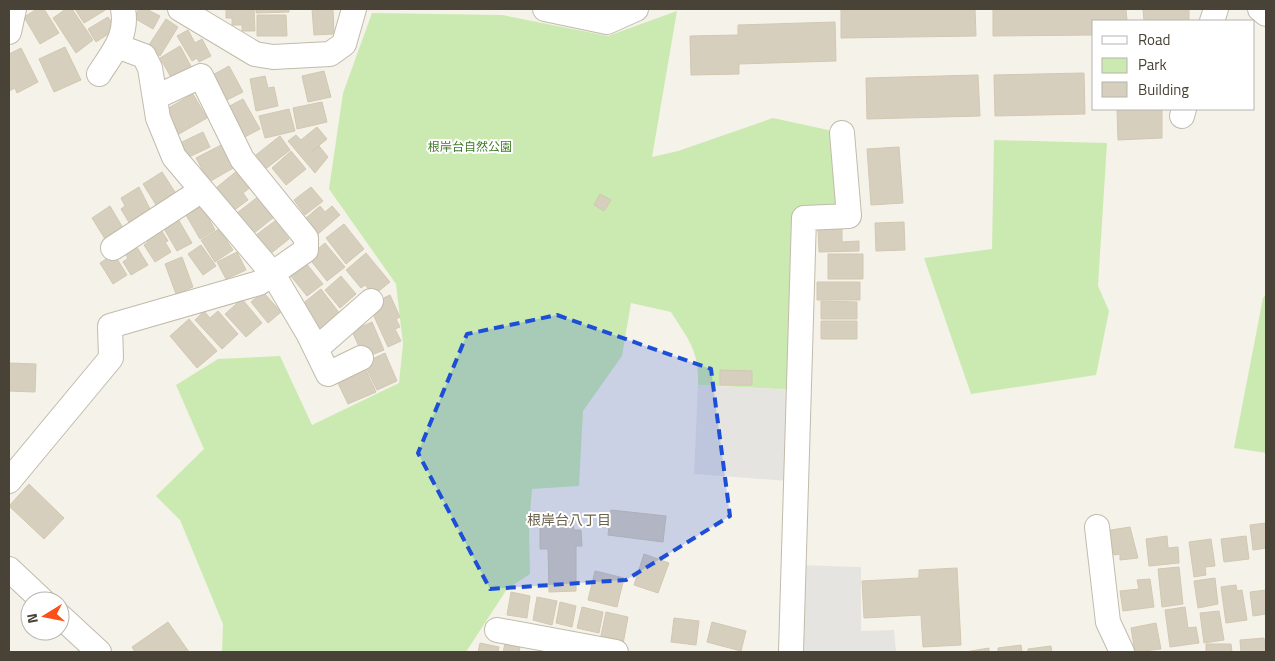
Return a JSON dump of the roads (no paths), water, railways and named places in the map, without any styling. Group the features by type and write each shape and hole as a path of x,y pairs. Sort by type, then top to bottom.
{"street":[{"path":"9,32 14,9"},
{"path":"99,74 117,46 126,24 123,9"},
{"path":"180,9 255,54 273,57 330,54 344,44 354,9"},
{"path":"545,9 607,22 636,9"},
{"path":"1260,9 1266,14"},
{"path":"117,46 144,56 150,68 158,118 174,157 273,274 316,349 328,374 361,358"},
{"path":"9,481 111,358 110,326 259,283 306,250 306,238 242,159 201,76 156,97"},
{"path":"791,652 804,218 849,216 842,133"},
{"path":"113,248 202,190"},
{"path":"316,349 371,301"},
{"path":"1098,527 1108,622 1122,652"},
{"path":"9,569 33,591"},
{"path":"70,625 99,652"},
{"path":"497,630 616,652"}],"district":[{"name":"根岸台八丁目","path":"569,520"}],"park label":[{"name":"根岸台自然公園","path":"470,147"}]}
